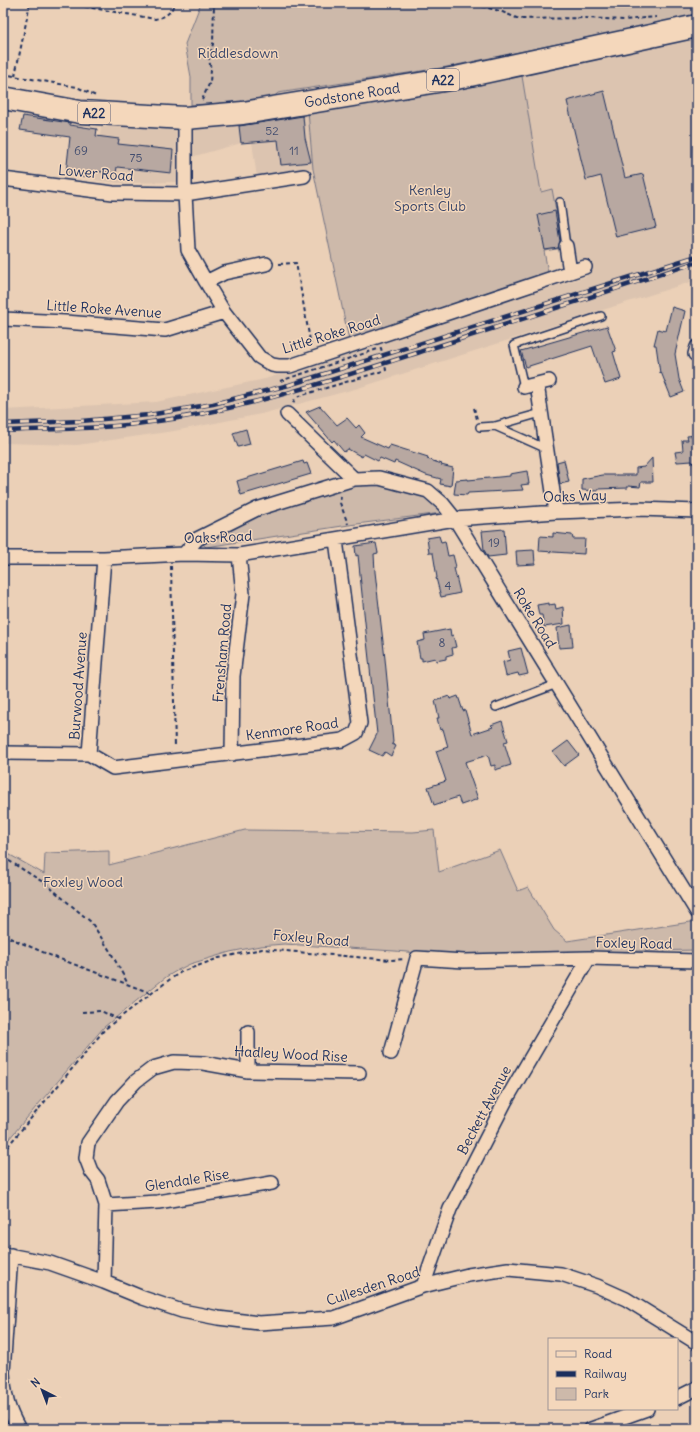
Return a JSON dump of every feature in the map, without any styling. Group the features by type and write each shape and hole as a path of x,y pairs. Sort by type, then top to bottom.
{"highway":[{"name":"Godstone Road","path":"3,98 80,112 189,117 243,113 456,78 697,26"}],"street":[{"name":"Little Roke Road","path":"189,117 185,194 188,250 224,312 259,357 278,366 290,366 585,267"},
{"name":"Lower Road","path":"3,179 113,193 185,194 304,176"},
{"path":"566,246 570,272"},
{"path":"206,282 224,273 266,264"},
{"name":"Little Roke Avenue","path":"3,319 65,322 165,330 224,312"},
{"path":"537,384 556,512"},
{"path":"287,414 354,479"},
{"name":"Roke Road","path":"184,554 197,539 257,509 354,479 379,478 428,491 443,504 455,519 697,912"},
{"name":"Oaks Way","path":"455,519 556,512 639,509 697,511"},
{"name":"Oaks Road","path":"3,558 104,558 184,554 239,555 455,519"},
{"name":"Kenmore Road","path":"89,754 113,768 343,740 356,733 360,723 336,540"},
{"name":"Frensham Road","path":"232,754 233,676 243,594 239,555"},
{"name":"Burwood Avenue","path":"3,753 89,754 104,558"},
{"path":"391,1053 417,958"},
{"name":"Foxley Road","path":"417,958 464,961 589,958 697,961"},
{"name":"Beckett Avenue","path":"423,1286 450,1209 505,1102 589,958"},
{"path":"248,1032 248,1071"},
{"name":"Hadley Wood Rise","path":"104,1282 106,1205 98,1180 91,1171 86,1158 88,1143 117,1101 136,1081 153,1068 174,1062 203,1063 248,1071 359,1073"},
{"name":"Glendale Rise","path":"106,1205 158,1202 272,1182"},
{"path":"7,1255 3,1373 5,1397 11,1416 19,1429"},
{"name":"Cullesden Road","path":"7,1255 50,1263 182,1311 218,1318 259,1323 334,1318 423,1286 468,1275 508,1269 561,1274 597,1286 626,1299 697,1343"},
{"path":"678,1398 697,1388"},
{"path":"591,1429 643,1410"}],"lane":[{"path":"560,202 566,246"},
{"path":"537,384 514,345 601,316"},
{"path":"480,428 495,426 541,413"},
{"path":"495,426 547,449"},
{"path":"496,707 557,684"}],"path":[{"path":"15,76 30,3"},
{"path":"64,3 155,19 163,17 173,9 174,3"},
{"path":"189,117 206,94 210,82 211,70 209,59 213,44 214,3"},
{"path":"468,3 500,11 519,19 586,18 624,20 661,16"},
{"path":"3,74 77,87 94,95 114,114"},
{"path":"266,264 296,263 310,340"},
{"path":"280,381 381,348 386,370 296,397"},
{"path":"340,503 348,525"},
{"path":"171,555 176,761"},
{"path":"3,857 46,884 91,922 110,951 128,984"},
{"path":"3,935 52,956 128,984 150,994"},
{"name":"Foxley Road","path":"3,1152 105,1029 169,980 193,967 219,958 262,950 391,960 417,958"},
{"path":"82,1012 101,1011 118,1019"}],"shaded area":[{"path":"697,35 697,280 355,389 261,414 174,431 77,445 3,443 3,410 156,402 265,379 587,276 584,264 575,260 572,254 563,246 552,189 540,192 521,70"},
{"path":"308,111 313,169 257,178 252,142 241,143 179,162 178,182 118,183 95,180 101,127 191,128"}],"green space":[{"name":"Riddlesdown","path":"201,3 693,3 696,15 447,67 278,93 270,100 191,105 191,77 185,44"},
{"name":"Kenley Sports Club","path":"521,70 541,192 552,189 563,248 544,251 548,272 349,340 313,169 308,111"},
{"path":"354,479 428,491 449,512 349,525 206,547 197,539 257,509"},
{"name":"Foxley Wood","path":"245,830 413,832 434,830 439,872 500,850 518,891 528,887 554,930 567,941 697,921 697,950 586,952 465,957 284,944 260,946 230,952 190,964 166,977 104,1027 3,1146 3,851 44,874 45,853 109,851 109,865"}],"building":[{"path":"604,91 625,178 643,174 656,227 616,237 601,176 586,180 567,101"},
{"path":"23,116 70,123 70,125 97,129 96,136 119,139 118,144 173,150 171,173 117,167 116,173 91,171 90,177 66,174 70,137 20,130"},
{"path":"303,116 305,138 311,162 281,165 278,140 241,143 239,126"},
{"path":"555,211 560,241 558,248 545,250 538,215"},
{"path":"672,307 685,311 675,354 679,379 684,392 671,397 661,372 660,373 656,345 654,345 658,329 666,331"},
{"path":"607,326 616,351 613,352 621,379 605,384 592,346 526,367 521,351"},
{"path":"320,406 337,425 347,418 356,428 359,425 365,433 361,437 388,449 390,445 428,457 427,459 453,468 451,486 440,484 441,479 426,475 395,461 394,464 380,458 378,461 364,454 362,457 348,449 344,452 334,440 332,442 306,412"},
{"path":"246,429 250,444 238,447 233,433"},
{"path":"697,435 697,464 693,464 692,461 677,462 675,452 683,451 682,440 688,440 687,436"},
{"path":"652,458 653,482 641,482 640,487 628,486 628,488 597,489 597,491 582,490 582,479 603,475 636,475 636,468 644,467"},
{"path":"564,460 569,482 560,484 557,462"},
{"path":"303,461 304,464 307,463 311,474 241,495 237,481"},
{"path":"527,471 529,484 521,485 523,490 468,493 467,495 454,494 456,480 510,476 510,474"},
{"path":"504,529 506,555 488,557 484,550 482,531"},
{"path":"553,533 572,535 573,539 585,539 584,554 539,551 540,536 553,537"},
{"path":"439,536 441,542 445,541 448,556 453,555 456,567 454,568 460,593 441,597 436,578 433,553 429,553 427,538"},
{"path":"376,543 378,553 374,554 375,572 385,659 392,744 396,746 391,756 385,752 382,756 369,750 377,734 358,555 356,556 355,546"},
{"path":"534,550 535,564 517,565 516,551"},
{"path":"549,603 549,605 555,604 556,609 563,607 564,624 544,627 542,615 539,615 537,605"},
{"path":"571,625 573,647 559,648 557,628"},
{"path":"450,629 451,636 453,635 456,647 452,648 453,654 446,656 446,659 436,661 435,658 422,661 417,642 425,640 424,634"},
{"path":"521,648 528,674 519,676 518,673 506,676 503,662 510,660 508,651"},
{"path":"449,696 450,699 458,696 463,711 465,710 472,734 493,727 491,725 502,721 508,741 504,742 511,765 495,770 495,765 491,766 488,755 465,762 478,799 461,805 458,797 434,805 428,787 446,781 436,751 448,747 443,729 440,730 435,701"},
{"path":"568,741 579,755 564,766 553,752"}],"railway":[{"path":"3,424 81,421 149,415 213,404 289,385 697,256"},
{"path":"3,431 114,426 151,422 186,417 255,402 358,372 697,262"}]}
